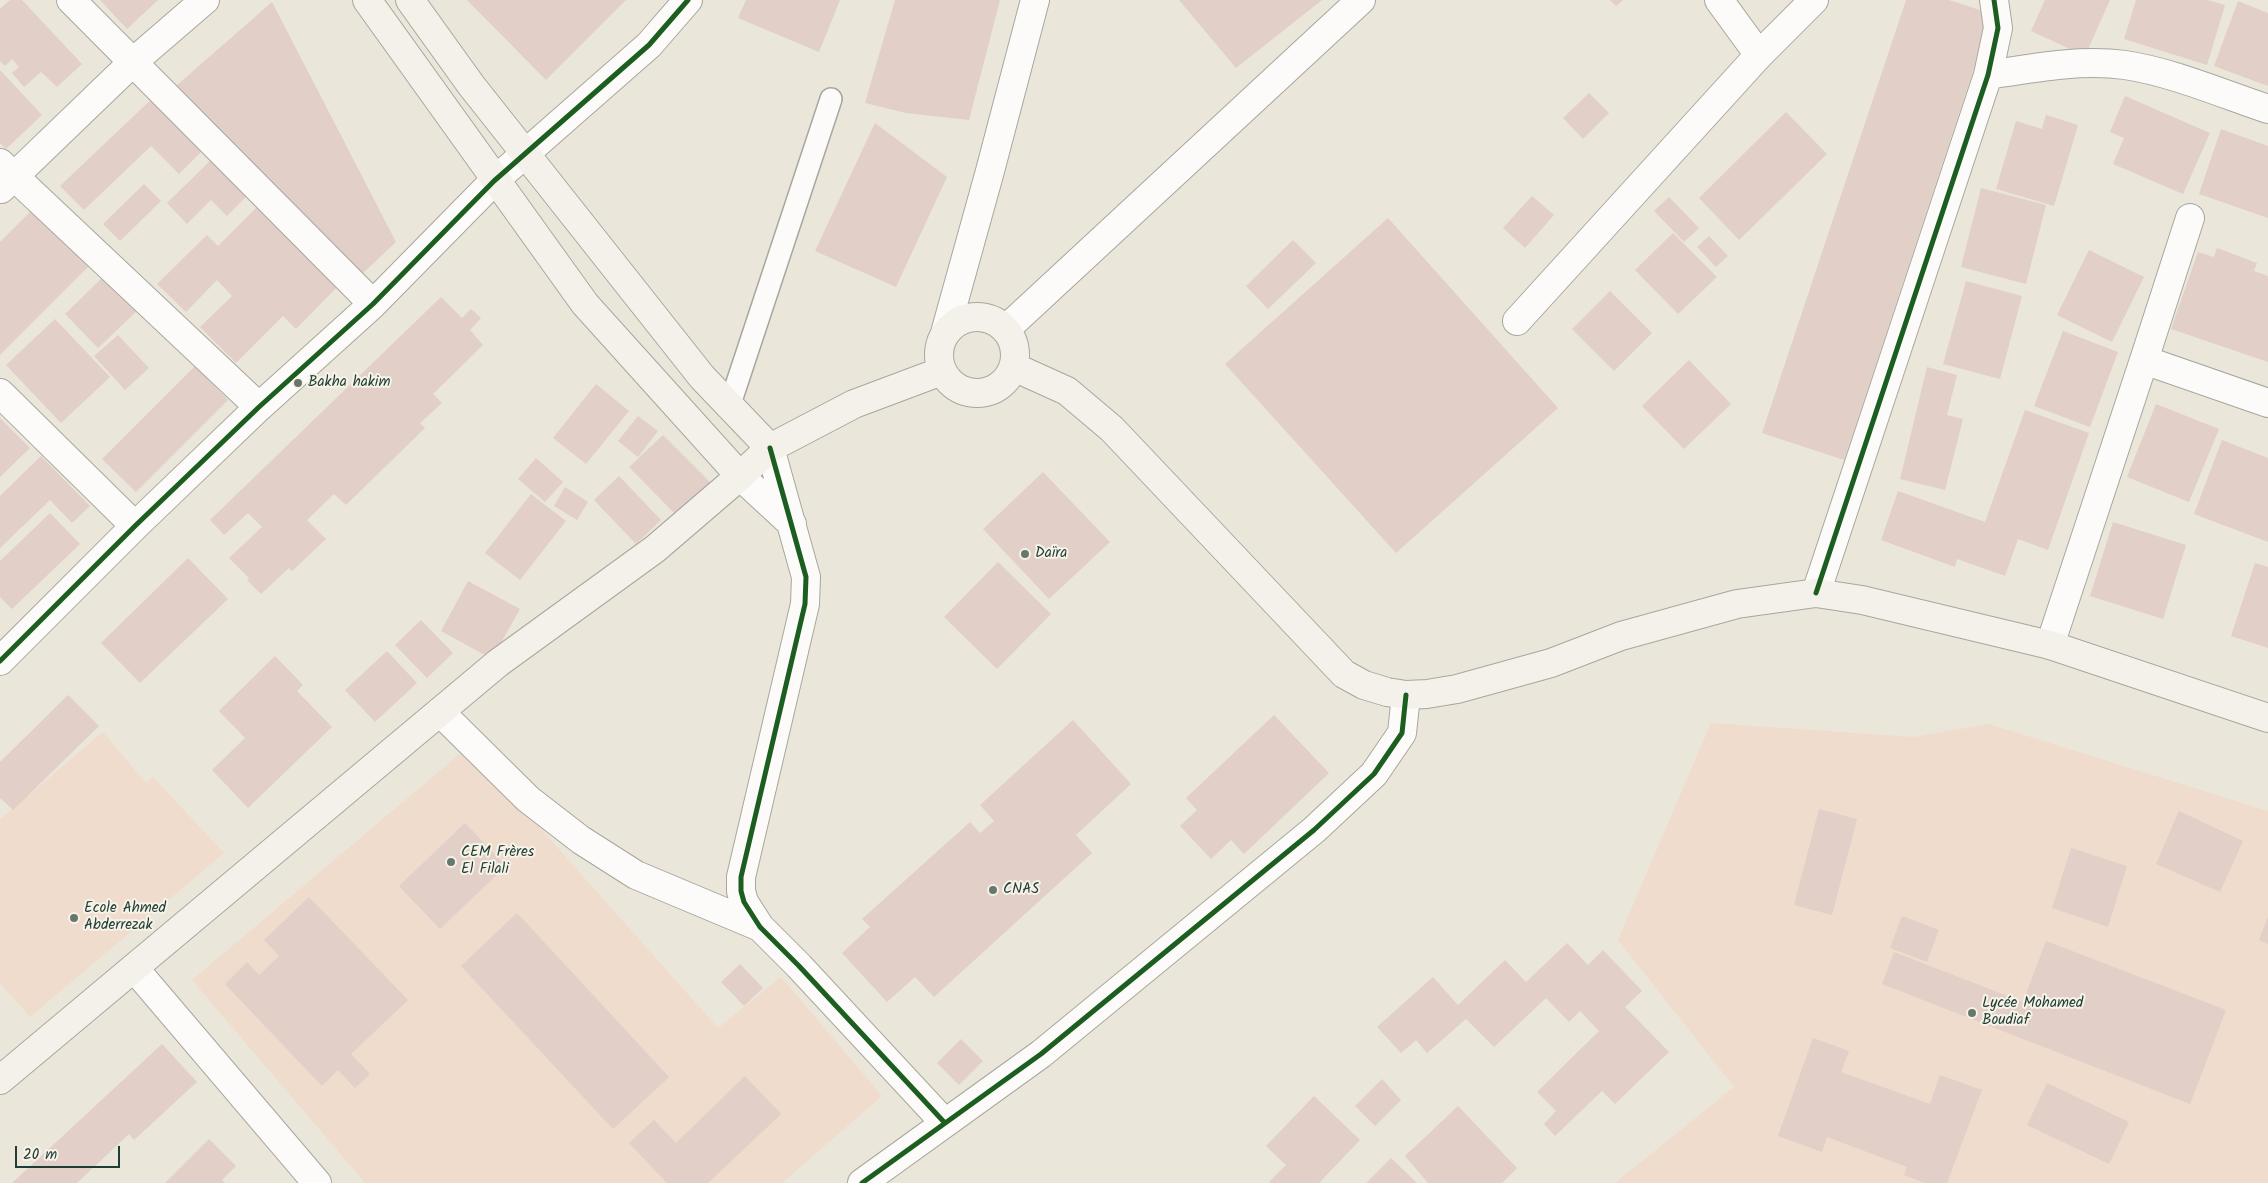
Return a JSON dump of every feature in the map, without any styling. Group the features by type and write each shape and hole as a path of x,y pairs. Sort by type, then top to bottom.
{"main road":[{"path":"366,0 494,181 585,304 740,476"},
{"path":"410,0 471,84 729,407 770,448"},
{"path":"980,316 993,319 1006,330 1013,341 1016,354 1014,367 1007,379 997,388 985,393 971,393 958,389 942,371 938,353 945,333 955,323 966,318 980,316"},
{"path":"1014,367 1067,391 1112,429 1344,674 1364,685 1406,695 1458,689 1552,663 1621,636 1737,604 1816,593 1862,600 2050,645 2268,718"},
{"path":"0,1080 498,663 655,549 770,448 854,404 942,371"}],"street":[{"path":"71,0 373,304"},
{"path":"205,0 5,177 259,407"},
{"path":"5,647 259,407 373,304 494,181 649,45 688,0"},
{"path":"945,333 1035,0"},
{"path":"1006,330 1361,0"},
{"path":"1719,0 1759,55"},
{"path":"1517,321 1759,55 1814,0"},
{"path":"1816,593 1988,75 1998,28 1997,8 1994,0"},
{"path":"1988,75 2060,64 2124,65 2148,69 2268,109"},
{"path":"2050,645 2190,218"},
{"path":"2144,360 2268,403"},
{"path":"0,393 135,526"},
{"path":"770,448 806,577 805,604 741,878 741,891 744,902 760,927 799,966 944,1122"},
{"path":"740,476 793,525"},
{"path":"862,1183 944,1122 1041,1054 1314,830 1374,774 1402,733 1406,695"},
{"path":"440,712 528,799 581,840 636,875 760,927"},
{"path":"134,968 317,1183"}],"lane":[{"path":"729,407 831,99"}],"shaded area":[{"name":"Lycée Mohamed Boudiaf","path":"1711,723 1914,737 1989,724 2268,811 2268,1183 1615,1183 1734,1087 1618,940"},
{"name":"Ecole Ahmed Abderrezak","path":"103,732 146,783 153,777 224,853 30,1017 0,983 0,819"},
{"name":"CEM Frères El Filali","path":"468,747 718,1028 781,977 882,1096 782,1183 365,1183 192,980"}],"building":[{"path":"10,0 22,0 82,64 57,87 41,72 24,87 12,73 19,67 12,59 5,66 0,61 0,9"},
{"path":"100,0 158,0 127,29"},
{"path":"467,0 626,0 546,80"},
{"path":"746,0 840,0 819,52 738,18"},
{"path":"895,0 1000,0 969,120 906,113 865,103"},
{"path":"1179,0 1322,0 1236,68"},
{"path":"1610,0 1623,0 1616,6"},
{"path":"1906,0 1949,0 1992,14 1844,460 1762,433"},
{"path":"2045,0 2110,0 2085,56 2031,31"},
{"path":"2136,0 2208,0 2225,5 2207,65 2124,39"},
{"path":"2238,1 2268,13 2268,86 2214,66"},
{"path":"272,2 396,242 362,274 176,86"},
{"path":"0,70 42,115 6,149 0,143"},
{"path":"1589,93 1609,113 1583,139 1563,118"},
{"path":"157,94 207,146 179,174 151,146 84,210 60,186"},
{"path":"2125,96 2210,133 2183,194 2113,164 2124,138 2110,132"},
{"path":"1786,112 1827,154 1739,240 1699,198"},
{"path":"2046,115 2078,125 2054,206 1996,189 2016,121 2042,129"},
{"path":"875,123 947,177 896,287 815,251"},
{"path":"2221,129 2268,146 2268,218 2199,194"},
{"path":"214,157 250,193 227,216 211,200 187,224 167,203"},
{"path":"144,184 161,201 120,241 103,224"},
{"path":"1981,188 2046,205 2026,284 1961,267"},
{"path":"1532,196 1554,215 1525,248 1503,228"},
{"path":"1669,197 1699,228 1684,242 1654,211"},
{"path":"262,202 342,282 296,329 283,316 236,363 200,327 232,296 217,280 186,312 157,284 207,235 218,246"},
{"path":"32,210 89,266 0,355 0,242"},
{"path":"1388,218 1558,408 1396,553 1225,364"},
{"path":"1673,233 1717,277 1678,314 1635,270"},
{"path":"1709,236 1728,256 1716,267 1697,247"},
{"path":"1293,240 1316,263 1268,309 1246,286"},
{"path":"2217,248 2257,263 2254,271 2268,276 2268,362 2171,329 2198,252 2214,257"},
{"path":"2089,250 2144,277 2112,342 2057,315"},
{"path":"106,274 140,308 98,348 65,314"},
{"path":"1966,281 2022,296 2000,379 1943,364"},
{"path":"1610,291 1652,333 1614,371 1572,329"},
{"path":"441,297 462,318 471,309 481,318 470,330 483,345 433,394 442,403 420,423 425,428 346,505 334,494 307,520 326,539 292,571 289,568 261,594 247,580 249,578 229,558 262,527 248,513 224,535 210,520"},
{"path":"55,319 110,377 61,423 6,365"},
{"path":"2063,331 2118,352 2090,427 2034,406"},
{"path":"118,335 149,368 125,390 94,356"},
{"path":"1689,360 1731,404 1684,449 1642,406"},
{"path":"195,366 228,400 136,492 102,459"},
{"path":"1927,367 1957,375 1947,415 1963,419 1945,490 1900,479"},
{"path":"596,384 629,411 586,464 553,438"},
{"path":"2156,404 2219,429 2189,502 2127,477"},
{"path":"2025,410 2089,433 2048,550 2018,539 2005,576 1957,559 1955,567 1881,540 1898,491 1985,522"},
{"path":"638,416 658,431 638,457 618,441"},
{"path":"0,418 30,448 0,477"},
{"path":"663,435 712,484 678,517 629,467"},
{"path":"2222,440 2268,458 2268,542 2194,514"},
{"path":"41,456 90,506 72,523 50,500 0,548 0,496"},
{"path":"536,458 563,482 545,502 518,479"},
{"path":"1043,472 1110,542 1049,599 983,529"},
{"path":"619,476 661,520 636,544 594,500"},
{"path":"565,487 588,502 577,520 554,506"},
{"path":"531,494 566,521 520,580 485,553"},
{"path":"50,513 80,544 12,609 0,597 0,561"},
{"path":"2113,522 2186,545 2163,619 2090,596"},
{"path":"188,558 228,599 140,683 101,643"},
{"path":"998,562 1051,614 997,669 944,617"},
{"path":"2255,563 2268,567 2268,648 2231,636"},
{"path":"468,581 520,609 492,659 441,631"},
{"path":"421,620 453,653 427,678 395,645"},
{"path":"387,651 417,683 375,722 345,690"},
{"path":"275,656 303,685 297,691 332,727 248,808 212,770 245,738 219,711"},
{"path":"68,695 99,726 13,810 0,798 0,762"},
{"path":"1274,715 1329,773 1244,854 1231,840 1211,859 1180,826 1197,810 1186,798"},
{"path":"1073,720 1131,784 1076,835 1092,853 934,997 915,977 887,1002 842,953 870,927 862,919 970,822 980,833 994,821 980,805"},
{"path":"1819,809 1857,819 1832,915 1794,905"},
{"path":"2179,811 2243,841 2220,892 2156,864"},
{"path":"465,823 506,866 440,929 399,886"},
{"path":"2071,848 2127,866 2108,927 2052,908"},
{"path":"309,897 408,1000 351,1054 370,1074 355,1088 338,1070 322,1086 225,984 247,962 259,975 279,956 264,940"},
{"path":"517,913 669,1077 613,1129 461,966"},
{"path":"1902,916 1939,930 1927,962 1890,948"},
{"path":"2268,917 2268,944 2259,940"},
{"path":"2046,941 2226,1010 2190,1104 1882,984 1894,952 2023,1002"},
{"path":"1567,943 1588,965 1603,950 1642,991 1625,1007 1669,1052 1615,1104 1602,1091 1555,1136 1544,1124 1556,1111 1537,1092 1599,1031 1580,1011 1569,1022 1546,998 1494,1047 1466,1019 1427,1053 1416,1040 1401,1053 1377,1027 1433,977 1458,1005 1505,960 1526,982"},
{"path":"740,964 763,988 744,1006 721,982"},
{"path":"1813,1038 1849,1051 1841,1072 1930,1104 1940,1075 1982,1090 1947,1183 1925,1183 1904,1175 1907,1167 1827,1137 1822,1152 1778,1136"},
{"path":"961,1039 983,1061 959,1085 937,1063"},
{"path":"162,1044 197,1082 134,1140 129,1134 77,1183 12,1183"},
{"path":"745,1076 781,1114 708,1183 667,1183 629,1143 654,1120 676,1143"},
{"path":"1382,1079 1401,1100 1375,1126 1355,1106"},
{"path":"2047,1083 2129,1122 2109,1164 2027,1125"},
{"path":"1314,1096 1360,1140 1319,1183 1269,1182 1286,1165 1266,1146"},
{"path":"1458,1106 1517,1168 1502,1183 1428,1183 1405,1156"},
{"path":"209,1139 236,1166 222,1180 225,1183 165,1183"},
{"path":"1391,1158 1417,1183 1366,1183"}],"cycle path":[{"path":"0,661 135,526 259,407 373,304 494,181 649,45 688,0"},
{"path":"1816,593 1988,75 1998,28 1994,0"},
{"path":"770,448 806,577 805,604 741,877 741,891 744,902 760,927 799,966 944,1122"},
{"path":"862,1183 1041,1054 1314,830 1374,774 1402,733 1406,695"}],"place":[{"name":"Bakha hakim","path":"298,383"},
{"name":"Daïra","path":"1025,554"},
{"name":"CEM Frères El Filali","path":"451,862"},
{"name":"CNAS","path":"993,890"},
{"name":"Ecole Ahmed Abderrezak","path":"74,918"},
{"name":"Lycée Mohamed Boudiaf","path":"1972,1013"}]}
